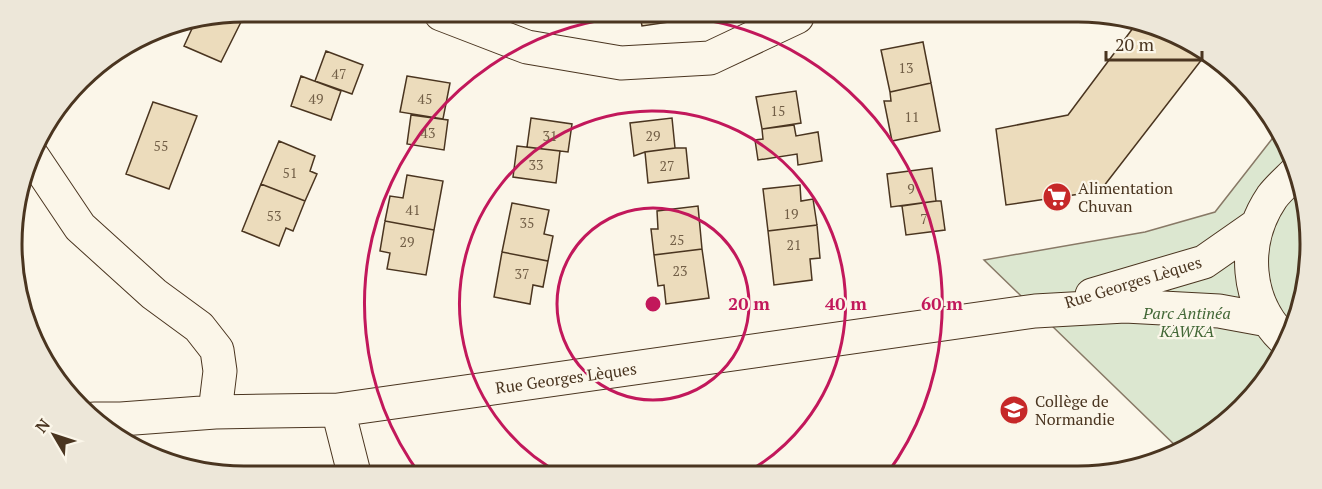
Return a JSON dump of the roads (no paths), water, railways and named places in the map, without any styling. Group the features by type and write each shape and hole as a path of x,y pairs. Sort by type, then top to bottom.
{"main road":[{"path":"462,22 527,47 621,63 710,58 786,22"},
{"path":"38,164 80,227 154,294 199,327 217,350 220,371 215,412"},
{"path":"1277,331 1257,298 1252,274 1252,249 1257,225 1272,196 1290,178"},
{"name":"Rue Georges Lèques","path":"1035,311 1204,262 1257,225"},
{"name":"Rue Georges Lèques","path":"107,419 215,412 338,410 1035,311 1125,306 1219,312 1277,331"},
{"path":"338,410 352,466"}],"place":[{"name":"Alimentation Chuvan","path":"1057,197"},
{"name":"Collège de Normandie","path":"1014,410"}],"park label":[{"name":"Parc Antinéa KAWKA","path":"1187,322"}]}
